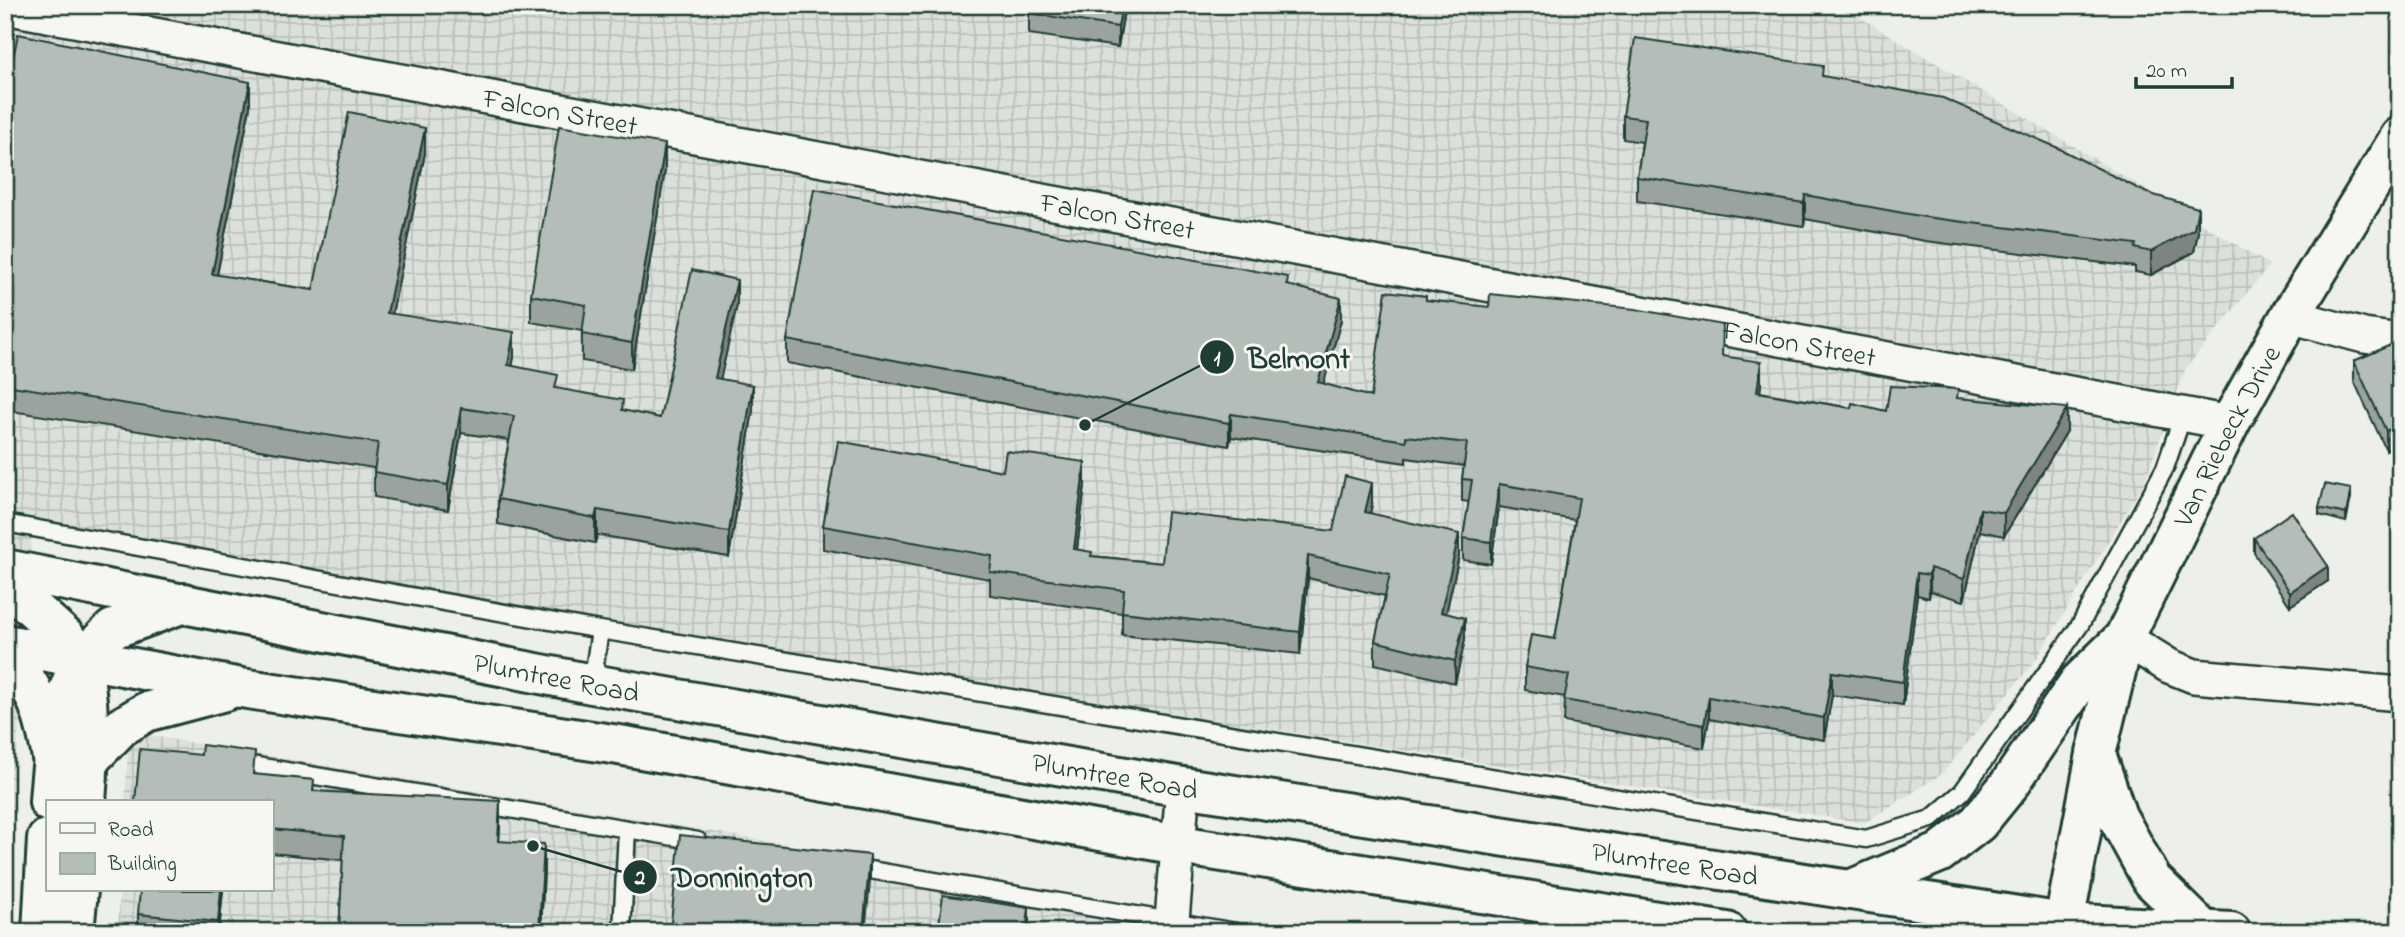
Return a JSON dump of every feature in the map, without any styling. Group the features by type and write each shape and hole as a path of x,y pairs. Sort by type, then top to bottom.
{"main road":[{"name":"Van Riebeck Drive","path":"2063,929 2096,754 2124,638 2230,423 2290,316 2400,137"},
{"name":"Plumtree Road","path":"5,569 187,602 593,684 1183,787 1852,890 2063,929 2217,931"},
{"path":"5,583 66,638 81,660 88,696 89,760 86,800"},
{"path":"49,800 52,757 67,688 81,660 113,629 187,602"},
{"path":"1852,890 1939,853 1978,823 2009,785 2080,682 2124,638"},
{"name":"Plumtree Road","path":"5,644 241,688 619,745 1179,845 1727,932"},
{"path":"5,654 30,684 43,712 52,757"},
{"path":"89,760 121,727 146,712 241,688"},
{"path":"2096,754 2118,816 2152,880 2217,931"},
{"path":"42,932 46,858"},
{"path":"74,932 78,892"}],"street":[{"name":"Falcon Street","path":"19,8 2230,423"},
{"path":"2290,316 2364,336 2400,341"},
{"path":"2124,638 2169,666 2194,676 2400,694"},
{"path":"1171,926 1183,787"}],"lane":[{"path":"5,523 600,630 1866,839 1931,819 1962,792 2080,625 2165,468 2183,415"},
{"path":"593,684 600,630"},
{"path":"216,759 709,843"},
{"path":"622,932 627,830"},
{"path":"831,863 1171,926 1236,932"}],"shaded area":[{"path":"5,5 1840,5 2270,265 2186,368 2144,483 2035,661 1942,774 1864,823 32,533 5,928"},
{"path":"129,732 1297,932 118,932 120,892 273,892 273,800 125,800"}],"building":[{"path":"1030,5 1122,5 1118,27 1029,13"},
{"path":"18,34 250,82 212,274 313,290 349,112 425,128 387,313 514,332 508,365 558,375 555,388 623,400 622,410 660,418 692,270 737,280 715,378 753,385 729,532 597,510 595,518 498,499 514,416 461,408 448,485 374,472 378,443 5,385 5,97"},
{"path":"1635,38 1823,66 1822,76 1943,98 2056,147 2147,193 2198,208 2194,229 2151,252 2135,248 2136,244 1925,217 1805,195 1804,203 1637,177 1646,119 1623,116"},
{"path":"559,126 665,144 632,343 582,334 586,305 531,295"},
{"path":"814,189 1288,277 1287,285 1341,298 1318,382 1371,397 1386,291 1426,296 1426,300 1489,307 1490,294 1635,309 1723,325 1722,356 1761,362 1757,392 1851,408 1852,403 1886,411 1890,386 1958,389 1957,398 2067,408 2004,513 1980,509 1964,579 1930,568 1929,575 1917,573 1903,682 1832,672 1824,718 1709,697 1704,725 1564,700 1569,675 1525,667 1531,635 1555,639 1579,498 1499,484 1491,542 1463,538 1472,480 1462,479 1467,443 1406,436 1406,441 1231,414 1229,423 787,340"},
{"path":"2400,341 2400,424 2386,431 2354,361"},
{"path":"838,441 1003,471 1006,451 1085,462 1074,549 1092,552 1091,556 1162,563 1167,512 1333,531 1345,476 1372,483 1365,512 1459,534 1441,612 1465,618 1455,661 1375,641 1390,574 1308,556 1300,632 1122,612 1124,590 990,572 992,556 823,526"},
{"path":"2325,484 2351,489 2346,514 2319,508"},
{"path":"2292,512 2328,566 2290,592 2254,538"},
{"path":"202,745 255,752 253,774 314,780 313,791 500,801 498,841 544,844 539,931 401,924 400,932 339,932 344,836 273,829 273,800 135,800 140,749 201,755"},
{"path":"680,835 870,855 863,932 670,932"},
{"path":"140,892 221,892 218,922 138,914"},
{"path":"943,895 1029,908 1026,932 938,932"},
{"path":"1216,927 1261,929 1261,932 1216,932"}],"place":[{"name":"Belmont","path":"1085,425"},
{"name":"Donnington","path":"533,846"}]}
